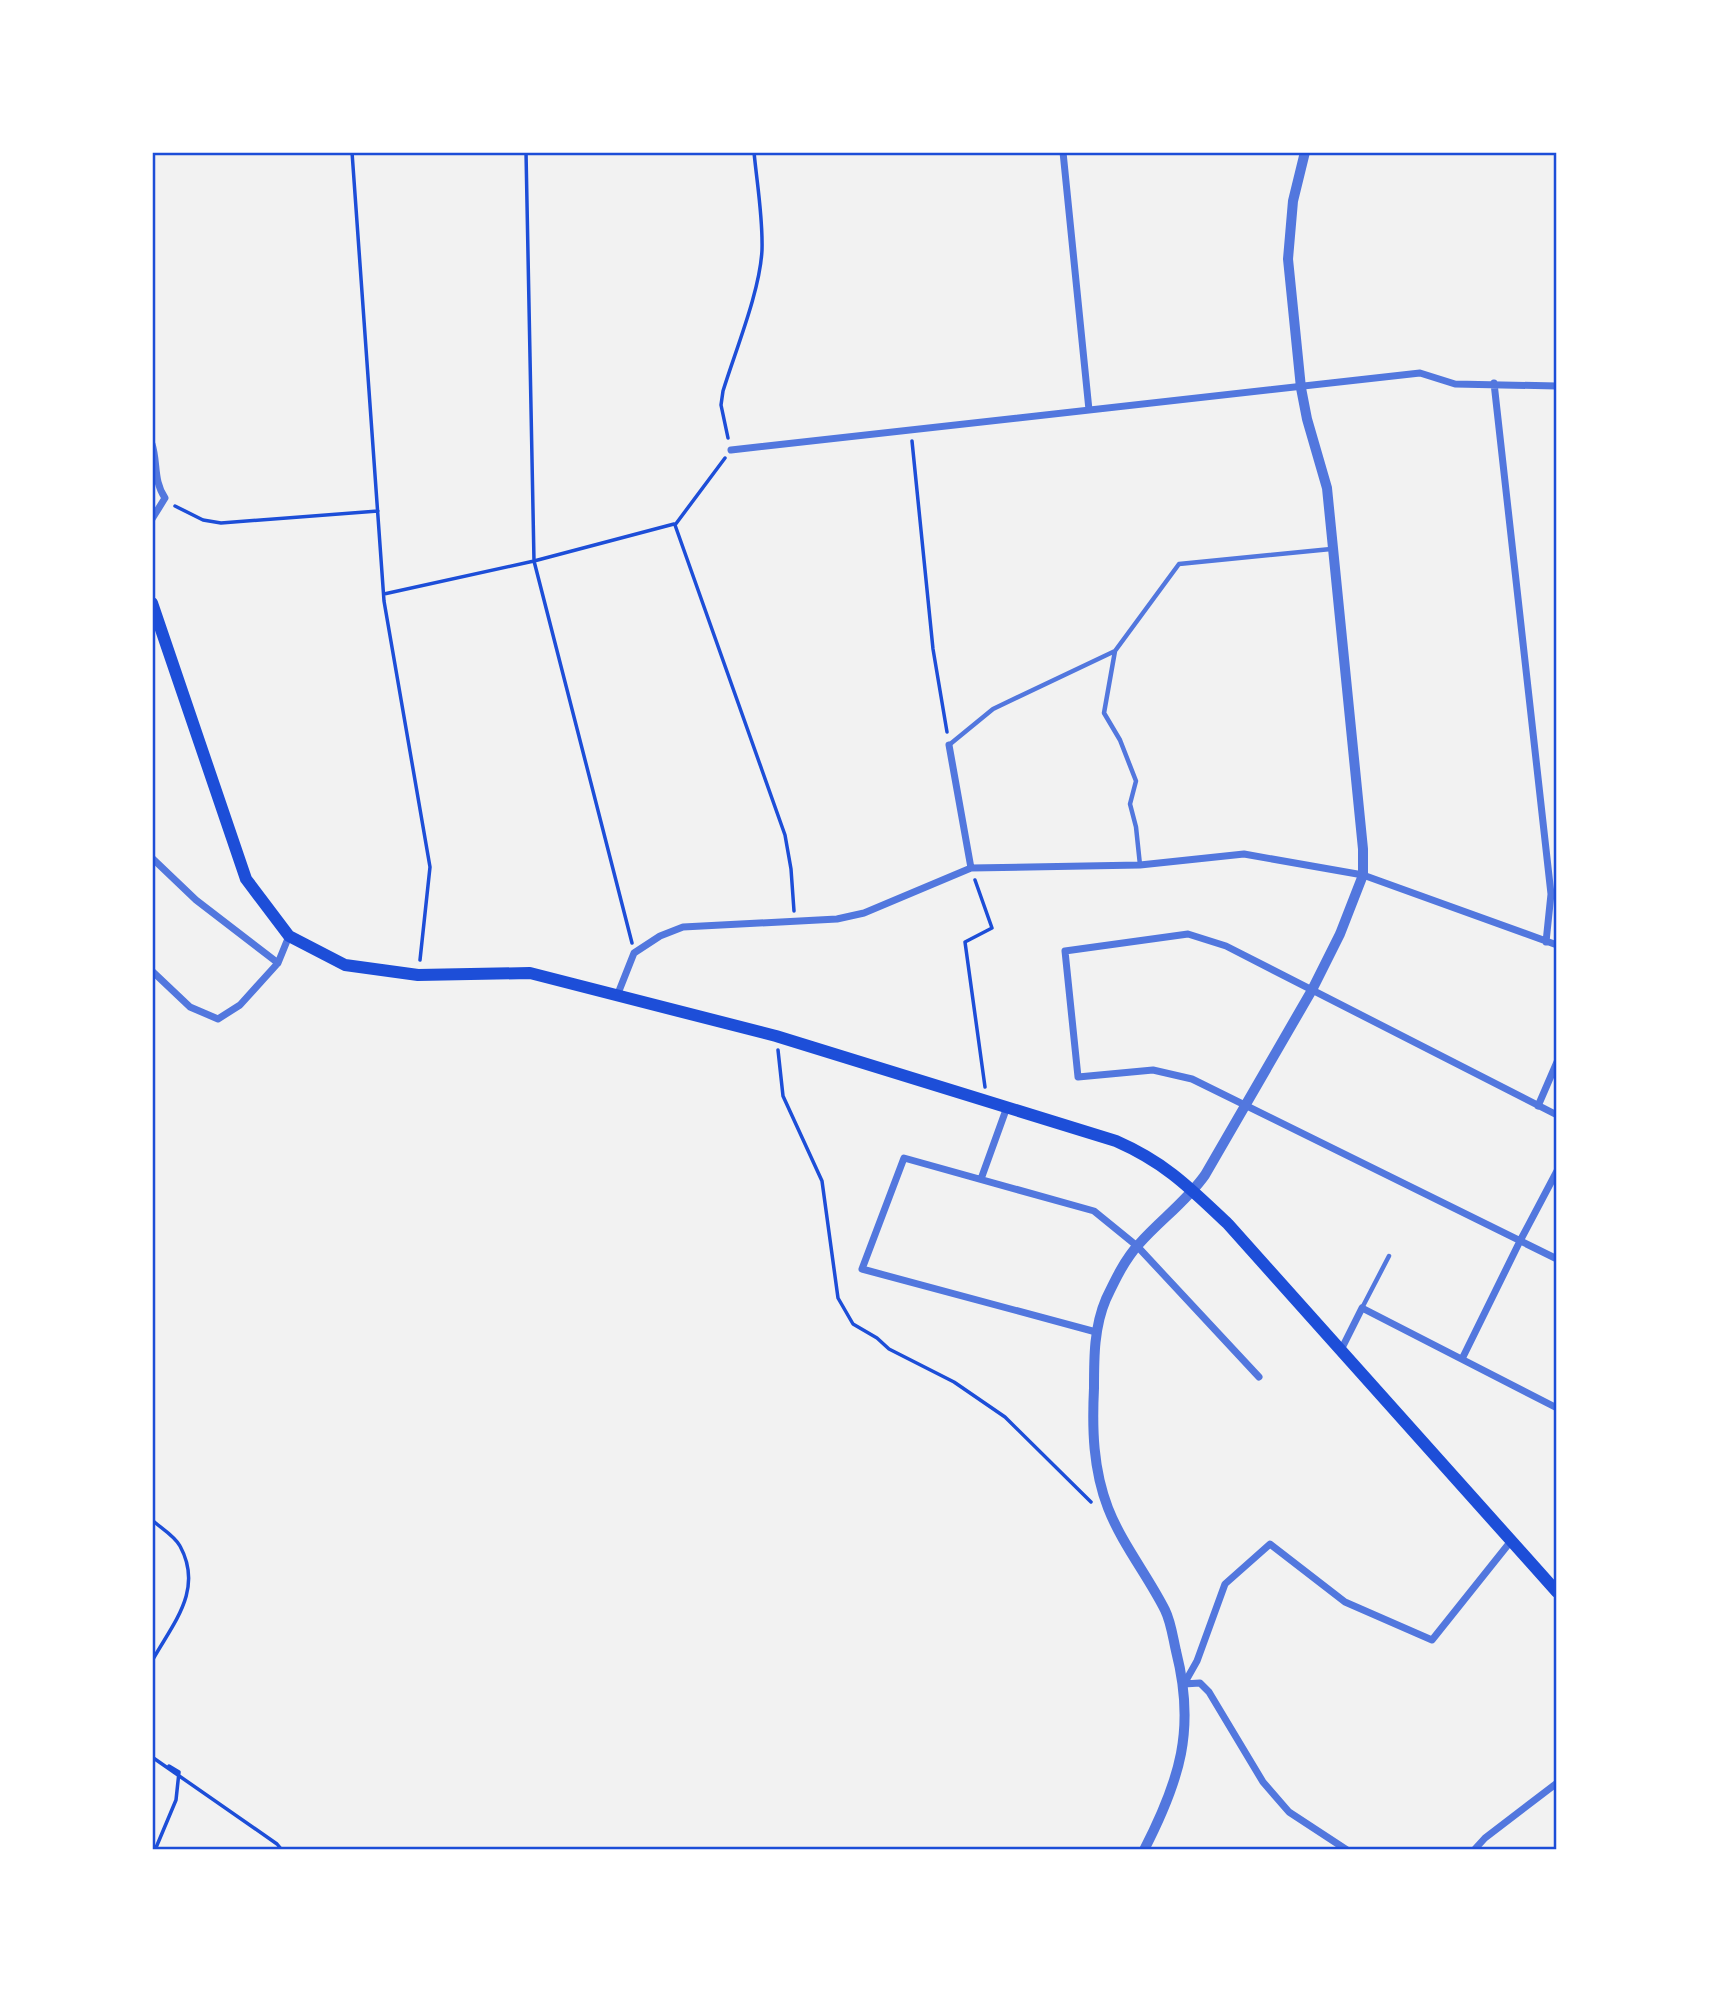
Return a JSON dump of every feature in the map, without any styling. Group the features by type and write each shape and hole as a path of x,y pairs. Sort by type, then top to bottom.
{"main road":[{"path":"152,603 246,879 289,936 345,965 418,975 530,973 776,1036 1116,1140 1144,1153 1168,1169 1228,1224 1557,1592"}],"street":[{"path":"1063,152 1089,410"},
{"path":"1144,1850 1161,1817 1178,1772 1186,1718 1184,1684 1166,1613 1108,1510 1098,1475 1092,1436 1096,1332 1105,1301 1121,1270 1137,1246 1194,1191 1245,1105 1312,990 1340,934 1363,874 1363,849 1327,488 1301,388 1288,259 1293,201 1305,152"},
{"path":"731,450 1420,373 1455,384 1557,386"},
{"path":"1494,383 1551,894 1546,942"},
{"path":"152,444 156,456 154,472 165,498 152,519"},
{"path":"949,745 971,868"},
{"path":"617,997 634,953 660,936 683,927 837,919 864,913 971,868 1140,865 1244,853 1363,874 1557,945"},
{"path":"152,858 196,900 278,963"},
{"path":"1557,1115 1226,946 1188,934 1065,951 1078,1077 1153,1070 1192,1079 1557,1259"},
{"path":"152,971 190,1007 218,1019 240,1005 278,963 289,936"},
{"path":"1538,1106 1557,1062"},
{"path":"981,1179 1007,1107"},
{"path":"1096,1332 862,1269 904,1158 1094,1211 1137,1246 1259,1377"},
{"path":"1462,1359 1557,1171"},
{"path":"1341,1350 1362,1308 1557,1408"},
{"path":"1184,1684 1197,1661 1225,1584 1270,1544 1345,1602 1432,1640 1511,1541"},
{"path":"1184,1684 1200,1683 1209,1692 1263,1782 1289,1812 1347,1850"},
{"path":"1474,1850 1485,1838 1557,1783"}],"lane":[{"path":"1140,865 1136,827 1130,804 1136,781 1120,740 1104,713 1115,651 1179,565 1332,549"},
{"path":"949,745 993,709 1115,651"},
{"path":"1362,1308 1389,1256"}],"path":[{"path":"352,152 384,594 430,867 418,975"},
{"path":"526,152 534,561 634,953"},
{"path":"384,594 534,561 676,523 731,450 721,405 723,391 758,276 762,250 754,152"},
{"path":"911,430 933,649 949,745"},
{"path":"165,498 176,507 203,520 221,523 378,510"},
{"path":"676,523 785,835 795,920"},
{"path":"971,868 992,928 965,943 986,1101"},
{"path":"776,1036 783,1096 821,1181 838,1298 853,1324 877,1338 889,1349 954,1382 1005,1417 1096,1506 1108,1510"},
{"path":"152,1520 179,1544 191,1575 188,1595 152,1661"},
{"path":"152,1757 179,1772 176,1800 155,1850"},
{"path":"152,1757 282,1850"}]}
